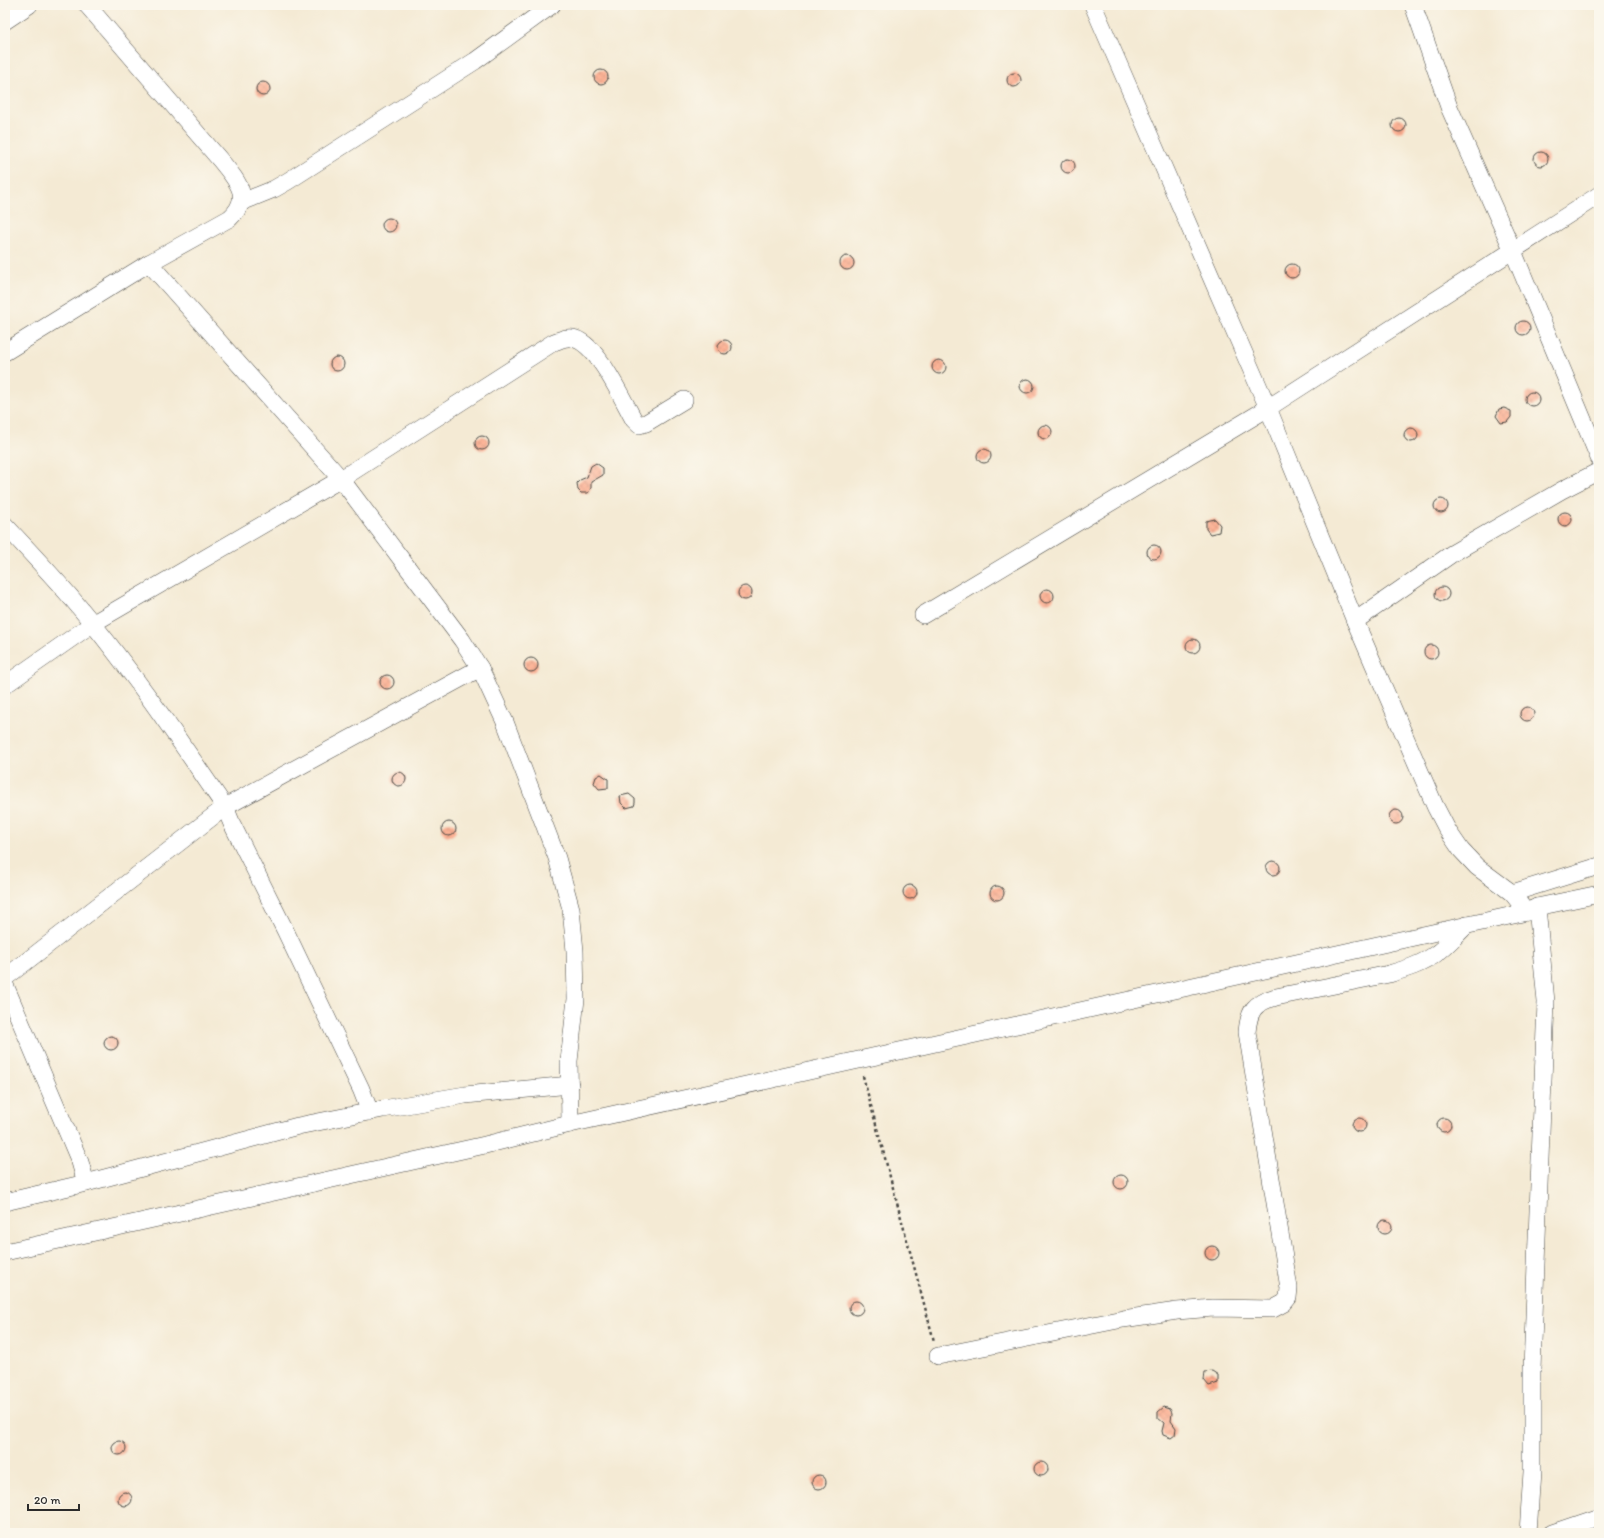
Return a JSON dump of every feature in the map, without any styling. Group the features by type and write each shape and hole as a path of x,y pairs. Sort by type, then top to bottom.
{"street":[{"path":"5,21 29,5"},
{"path":"5,351 149,263 230,218 237,211 242,202 242,193 237,181 88,5"},
{"path":"242,202 274,189 301,172 475,61 552,5"},
{"path":"1093,5 1268,408 1355,621 1435,806 1448,831 1461,850 1477,866 1532,910 1546,1002 1532,1369 1532,1472 1528,1533"},
{"path":"1412,5 1449,107 1513,250 1599,458"},
{"path":"923,615 1268,408 1599,195"},
{"path":"149,263 341,479 462,640 480,668 504,722 557,858 571,909 575,951 576,999 569,1061 570,1124"},
{"path":"5,685 92,624 341,479 554,342 564,338 573,338 591,350 605,368 634,420 639,425 646,424 684,400"},
{"path":"1355,621 1453,553 1562,490 1599,471"},
{"path":"5,524 92,624 140,686 225,807 361,1088 370,1112"},
{"path":"5,978 225,807 480,668"},
{"path":"1512,893 1599,866"},
{"path":"5,1252 485,1145 570,1124 1468,925 1599,894"},
{"path":"938,1356 1177,1311 1213,1308 1273,1309 1284,1304 1288,1298 1289,1288 1247,1032 1248,1019 1252,1010 1265,1000 1389,974 1422,963 1438,952 1468,925"},
{"path":"5,985 80,1162 86,1183"},
{"path":"5,1202 86,1183 298,1126 465,1095 570,1085"},
{"path":"1552,1533 1599,1517"}],"path":[{"path":"859,1060 938,1356"}],"building":[{"path":"598,70 604,70 608,74 608,80 604,84 598,84 594,80 594,74"},
{"path":"1011,73 1017,73 1021,77 1021,83 1017,87 1011,87 1007,83 1007,77"},
{"path":"260,82 266,82 270,86 270,92 266,96 260,96 256,92 256,86"},
{"path":"1396,118 1402,118 1406,122 1406,128 1402,132 1396,132 1392,128 1392,122"},
{"path":"1538,152 1544,152 1548,156 1548,162 1544,166 1538,166 1534,162 1534,156"},
{"path":"1065,159 1071,159 1075,163 1075,169 1071,173 1065,173 1061,169 1061,163"},
{"path":"386,218 392,218 396,222 396,228 392,232 386,232 382,228 382,222"},
{"path":"844,256 850,256 854,260 854,266 850,270 844,270 840,266 840,260"},
{"path":"1289,264 1295,264 1299,268 1299,274 1295,278 1289,278 1285,274 1285,268"},
{"path":"1520,321 1526,321 1530,325 1530,331 1526,335 1520,335 1516,331 1516,325"},
{"path":"722,340 728,340 732,344 732,350 728,354 722,354 718,350 718,344"},
{"path":"334,357 340,357 344,361 344,367 340,371 334,371 330,367 330,361"},
{"path":"936,360 942,360 946,364 946,370 942,374 936,374 932,370 932,364"},
{"path":"1024,379 1030,379 1034,383 1034,389 1030,393 1024,393 1020,389 1020,383"},
{"path":"1529,392 1535,392 1539,396 1539,402 1535,406 1529,406 1525,402 1525,396"},
{"path":"1504,408 1511,411 1511,417 1507,422 1501,423 1496,416 1499,409"},
{"path":"1042,425 1048,425 1052,429 1052,435 1048,439 1042,439 1038,435 1038,429"},
{"path":"1408,428 1414,428 1418,432 1418,438 1414,442 1408,442 1404,438 1404,432"},
{"path":"479,436 485,436 489,440 489,446 485,450 479,450 475,446 475,440"},
{"path":"981,449 987,449 991,453 991,459 987,463 981,463 977,459 977,453"},
{"path":"596,463 603,468 603,475 591,482 591,488 588,493 581,493 578,490 577,483 587,477 591,466"},
{"path":"1438,499 1444,499 1448,503 1448,509 1444,513 1438,513 1434,509 1434,503"},
{"path":"1562,512 1568,512 1572,516 1572,522 1568,526 1562,526 1558,522 1558,516"},
{"path":"1215,519 1220,525 1219,532 1210,534 1206,529 1206,521"},
{"path":"1151,545 1157,545 1161,549 1161,555 1157,559 1151,559 1147,555 1147,549"},
{"path":"742,586 748,586 752,590 752,596 748,600 742,600 738,596 738,590"},
{"path":"1439,587 1445,587 1449,591 1449,597 1445,601 1439,601 1435,597 1435,591"},
{"path":"1044,589 1050,589 1054,593 1054,599 1050,603 1044,603 1040,599 1040,593"},
{"path":"1190,639 1196,639 1200,643 1200,649 1196,653 1190,653 1186,649 1186,643"},
{"path":"1428,645 1434,645 1438,649 1438,655 1434,659 1428,659 1424,655 1424,649"},
{"path":"528,658 534,658 538,662 538,668 534,672 528,672 524,668 524,662"},
{"path":"384,675 390,675 394,679 394,685 390,689 384,689 380,685 380,679"},
{"path":"1524,707 1530,707 1534,711 1534,717 1530,721 1524,721 1520,717 1520,711"},
{"path":"396,772 402,772 406,776 406,782 402,786 396,786 392,782 392,776"},
{"path":"601,774 608,779 608,788 599,789 594,783 596,777"},
{"path":"629,794 635,799 635,803 634,806 626,808 621,803 620,796"},
{"path":"1393,810 1399,810 1403,814 1403,820 1399,824 1393,824 1389,820 1389,814"},
{"path":"446,822 452,822 456,826 456,832 452,836 446,836 442,832 442,826"},
{"path":"1270,861 1276,861 1280,865 1280,871 1276,875 1270,875 1266,871 1266,865"},
{"path":"907,885 913,885 917,889 917,895 913,899 907,899 903,895 903,889"},
{"path":"994,886 1000,886 1004,890 1004,896 1000,900 994,900 990,896 990,890"},
{"path":"108,1036 114,1036 118,1040 118,1046 114,1050 108,1050 104,1046 104,1040"},
{"path":"1356,1118 1362,1118 1366,1122 1366,1128 1362,1132 1356,1132 1352,1128 1352,1122"},
{"path":"1441,1118 1447,1118 1451,1122 1451,1128 1447,1132 1441,1132 1437,1128 1437,1122"},
{"path":"1118,1175 1124,1175 1128,1179 1128,1185 1124,1189 1118,1189 1114,1185 1114,1179"},
{"path":"1382,1220 1388,1220 1392,1224 1392,1230 1388,1234 1382,1234 1378,1230 1378,1224"},
{"path":"1209,1246 1215,1246 1219,1250 1219,1256 1215,1260 1209,1260 1205,1256 1205,1250"},
{"path":"853,1301 859,1301 863,1305 863,1311 859,1315 853,1315 849,1311 849,1305"},
{"path":"1212,1371 1218,1375 1218,1383 1209,1386 1204,1380 1205,1372"},
{"path":"1164,1407 1170,1409 1172,1413 1171,1421 1176,1428 1175,1435 1171,1438 1163,1435 1162,1431 1164,1423 1158,1418 1158,1412"},
{"path":"116,1441 122,1441 126,1445 126,1451 122,1455 116,1455 112,1451 112,1445"},
{"path":"1038,1462 1044,1462 1048,1466 1048,1472 1044,1476 1038,1476 1034,1472 1034,1466"},
{"path":"816,1475 822,1475 826,1479 826,1485 822,1489 816,1489 812,1485 812,1479"},
{"path":"122,1492 128,1492 132,1496 132,1502 128,1506 122,1506 118,1502 118,1496"}]}
